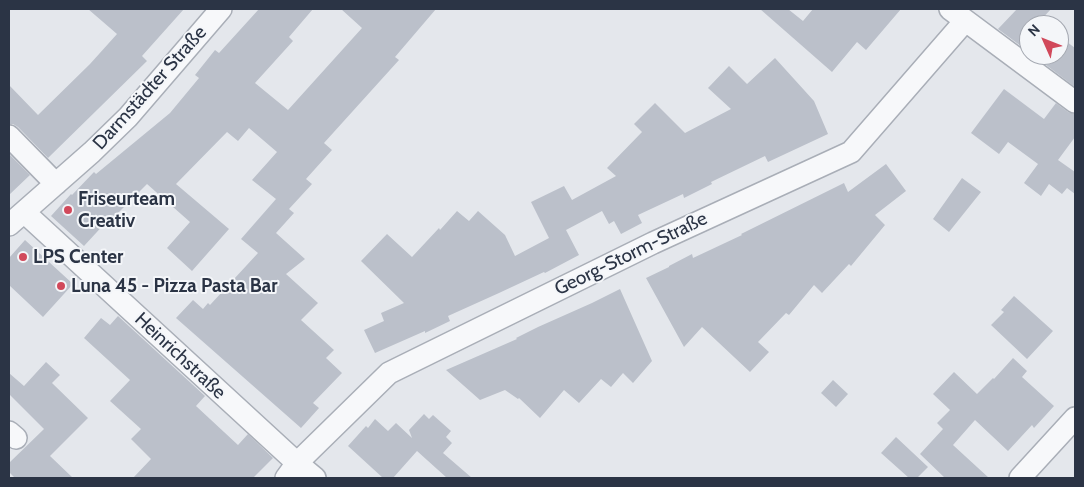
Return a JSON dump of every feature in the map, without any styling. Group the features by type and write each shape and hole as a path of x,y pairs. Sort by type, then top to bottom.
{"street":[{"name":"Darmstädter Straße","path":"16,218 56,184 128,117 221,9"},
{"path":"957,15 1075,102"},
{"name":"Georg-Storm-Straße","path":"292,471 390,372 653,243 851,152 957,15"},
{"path":"9,136 56,184"},
{"name":"Heinrichstraße","path":"16,218 292,471 315,478"},
{"path":"1020,478 1075,418"}],"building":[{"path":"88,9 184,9 142,56 147,61 48,158 18,127 9,124 9,85 38,115 90,64 117,34"},
{"path":"259,9 313,9 289,37 293,41 255,83 288,110 362,28 341,9 436,9 395,57 399,60 324,143 332,150 306,179 312,184 289,209 294,213 276,233 305,259 286,274 318,303 301,320 334,350 326,358 342,373 313,403 319,408 301,428 176,318 193,300 203,309 208,303 210,305 258,253 241,239 276,199 252,180 277,152 249,128 238,141 227,132 176,184 229,229 192,271 167,248 190,222 147,184 110,221 108,220 84,246 51,216 94,172 96,174 170,113 199,78 195,75 215,50 219,53"},
{"path":"760,9 788,9 803,21 813,9 901,9 866,50 857,42 832,72"},
{"path":"1017,9 1051,9 1045,15 1019,15 1019,45 998,29"},
{"path":"1069,44 1075,48 1075,87 1046,65 1069,65"},
{"path":"775,58 814,101 828,134 768,162 765,156 711,182 712,184 684,198 683,194 638,215 642,223 621,234 614,221 609,224 602,211 566,230 579,255 545,273 448,316 450,321 375,353 364,330 384,321 381,313 404,303 361,261 387,234 412,257 457,211 469,221 478,211 505,235 515,256 549,238 531,202 564,186 572,200 616,176 607,168 642,132 634,124 655,103 685,133 731,109 708,88 729,66 747,84"},
{"path":"1004,89 1044,119 1056,103 1068,112 1075,114 1075,137 1058,160 1075,172 1075,194 1067,188 1062,194 1049,184 1041,196 1024,183 1038,164 1008,142 999,154 971,133"},
{"path":"9,154 30,175 9,195"},
{"path":"886,164 906,191 875,215 885,225 851,266 849,264 822,293 814,285 789,315 786,313 758,342 769,352 750,372 702,327 684,347 646,278 692,254 693,258 742,235 844,183 848,192"},
{"path":"962,178 981,192 949,232 933,219"},
{"path":"25,240 73,284 43,317 9,285 9,258"},
{"path":"620,289 652,361 633,383 623,373 611,387 601,379 579,403 564,390 540,418 519,398 505,390 480,400 446,370 517,339 538,327"},
{"path":"1014,296 1053,331 1027,359 991,325 1004,312 1001,310"},
{"path":"118,316 205,396 196,406 238,445 248,434 273,458 253,478 133,478 151,459 131,439 141,429 110,401 130,380 84,338 101,318 110,325"},
{"path":"1013,358 1027,371 1022,377 1054,406 1034,428 1032,425 1008,451 975,420 953,445 989,478 945,478 920,454 943,429 937,423 950,410 933,394 954,372 977,394"},
{"path":"46,362 60,375 52,383 88,418 50,456 73,478 15,478 9,472 9,463 44,429 9,394 9,373 24,386"},
{"path":"833,380 848,394 836,407 821,393"},
{"path":"424,414 429,419 433,415 451,431 446,437 452,443 443,453 472,478 447,478 417,451 393,478 383,478 348,446 375,419 388,431 396,423 412,438 409,430"},
{"path":"896,437 928,467 917,478 909,478 881,453"}],"place":[{"name":"Friseurteam Creativ","path":"68,210"},
{"name":"LPS Center","path":"23,257"},
{"name":"Luna 45 - Pizza Pasta Bar","path":"61,286"}]}
